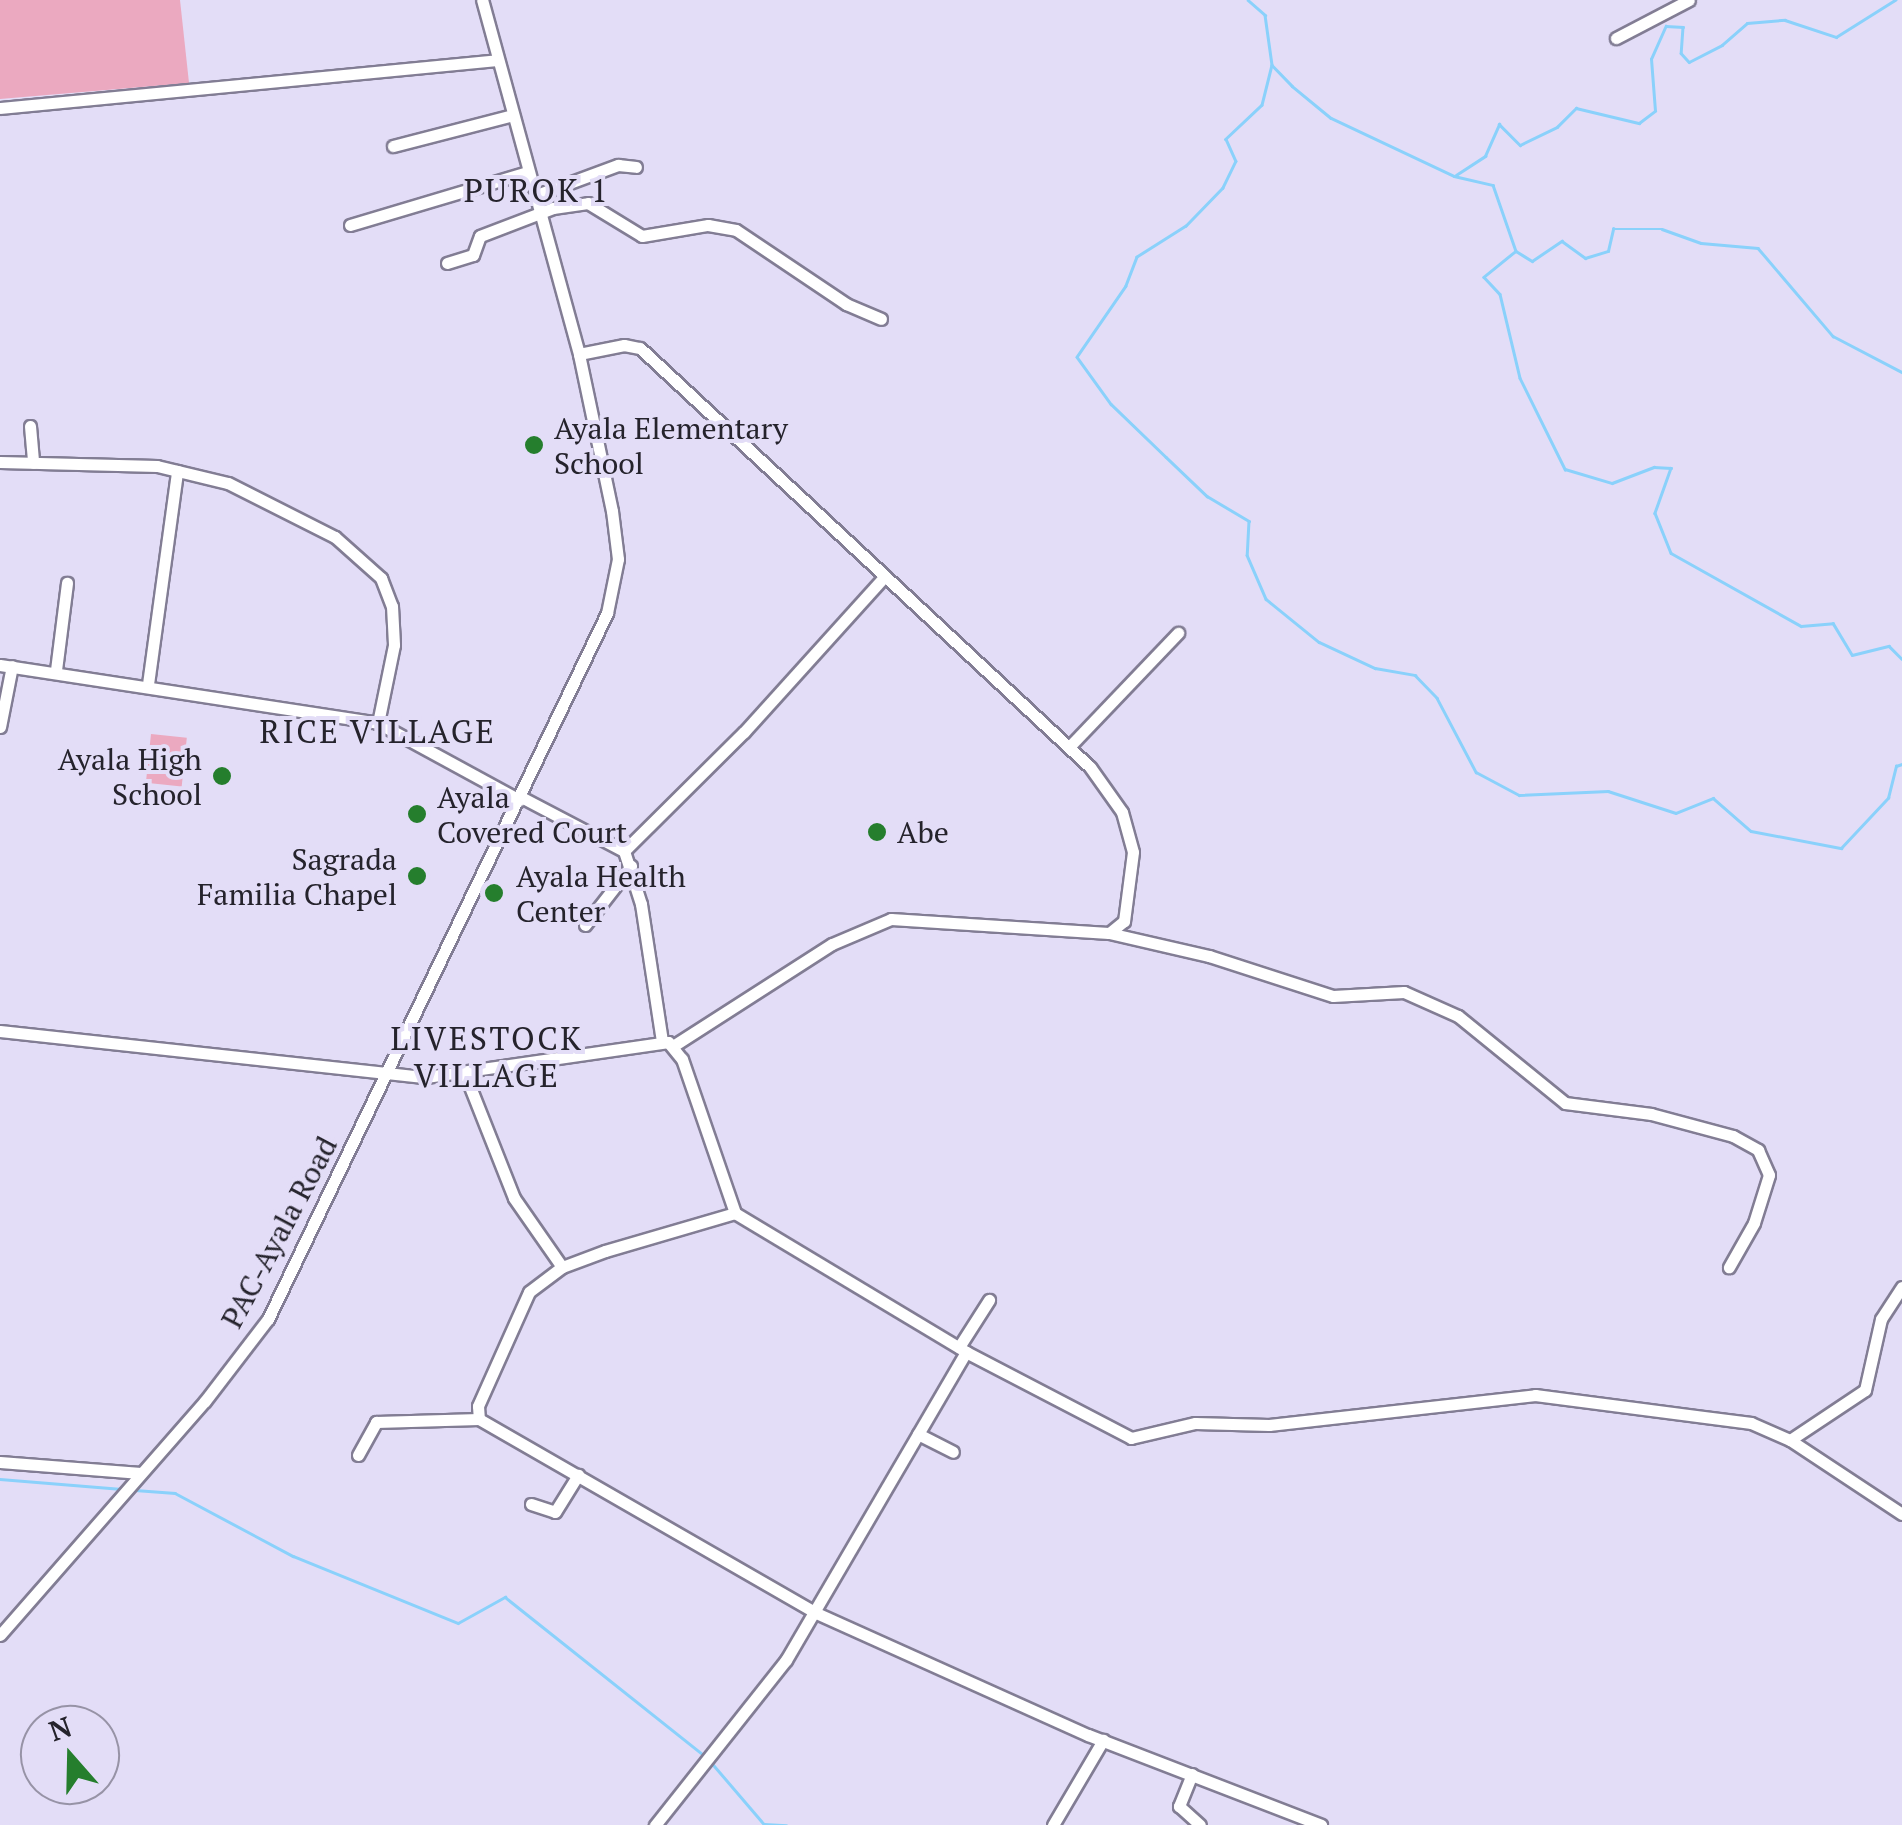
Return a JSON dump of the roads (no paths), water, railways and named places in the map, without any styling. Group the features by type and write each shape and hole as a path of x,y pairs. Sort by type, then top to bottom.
{"street":[{"name":"PAC-Ayala Road","path":"0,1634 268,1319 389,1076 615,584 612,511 579,354 482,0"},
{"path":"1616,38 1689,0"},
{"path":"0,108 498,60"},
{"path":"392,146 512,116"},
{"path":"534,196 618,164 636,166"},
{"path":"350,225 528,172"},
{"path":"448,263 473,254 480,236 538,214 588,203 642,236 708,225 736,230 846,304 880,319"},
{"path":"579,354 624,344 640,348 1069,747 1122,812 1133,852 1124,922 1109,933"},
{"path":"30,426 33,462"},
{"path":"0,462 177,471 228,483 334,537 381,578 394,646 378,723"},
{"path":"148,684 177,471"},
{"path":"624,851 744,732 885,576"},
{"path":"56,670 67,583"},
{"path":"1069,747 1178,633"},
{"path":"0,727 6,666 148,684 378,723 624,851 631,866 668,1044 734,1213 962,1350 1130,1438 1194,1422 1268,1424 1535,1395 1750,1423 1790,1440 1902,1514"},
{"path":"585,925 631,866"},
{"path":"0,1031 389,1076 465,1074 668,1044 832,944 886,920 1109,933 1209,956 1333,996 1415,996 1488,1037 1566,1103 1651,1114 1747,1142 1764,1158 1768,1176 1754,1223 1729,1266"},
{"path":"465,1074 514,1198 562,1268"},
{"path":"479,1419 478,1406 512,1321 529,1292 562,1268 734,1213"},
{"path":"1790,1440 1865,1390 1881,1319 1902,1287"},
{"path":"656,1825 748,1716 814,1612 918,1434 989,1300"},
{"path":"358,1454 376,1422 479,1419 814,1612 1103,1740 1321,1825"},
{"path":"918,1434 953,1452"},
{"path":"0,1462 138,1476"},
{"path":"531,1504 555,1512 578,1475"},
{"path":"1053,1825 1103,1740"},
{"path":"1192,1774 1179,1806 1200,1825"}],"waterway":[{"path":"1248,0 1265,15 1272,65 1292,86 1331,118 1454,176 1493,185 1516,251 1532,261 1562,241 1585,258 1608,251 1613,229 1662,229 1701,243 1758,248 1833,336 1902,372"},
{"path":"1456,175 1485,156 1499,124 1520,145 1557,127 1576,108 1639,123 1655,111 1651,59 1666,26 1683,27 1681,53 1689,62 1722,45 1747,23 1785,20 1836,37 1895,0"},
{"path":"1272,65 1262,105 1226,139 1236,161 1223,188 1186,226 1137,257 1126,286 1077,357 1111,404 1166,457 1207,496 1249,521 1247,555 1266,599 1319,642 1375,668 1415,675 1437,698 1476,772 1519,795 1608,791 1676,813 1713,798 1751,831 1841,848 1888,798 1896,766 1902,764"},
{"path":"1515,252 1484,277 1500,294 1520,378 1565,469 1612,483 1654,467 1671,468 1655,513 1671,553 1801,626 1833,623 1852,655 1889,646 1902,659"},
{"path":"0,1479 122,1489"},
{"path":"135,1490 175,1493 293,1556 458,1623 505,1597 705,1756"},
{"path":"711,1762 764,1824 786,1825"}],"place":[{"name":"Ayala Elementary School","path":"534,445"},
{"name":"Ayala High School","path":"222,776"},
{"name":"Ayala Covered Court","path":"417,814"},
{"name":"Abe","path":"877,832"},
{"name":"Sagrada Familia Chapel","path":"417,876"},
{"name":"Ayala Health Center","path":"494,893"}],"district":[{"name":"PUROK 1","path":"537,190"},
{"name":"RICE VILLAGE","path":"378,731"},
{"name":"LIVESTOCK VILLAGE","path":"487,1058"}]}
